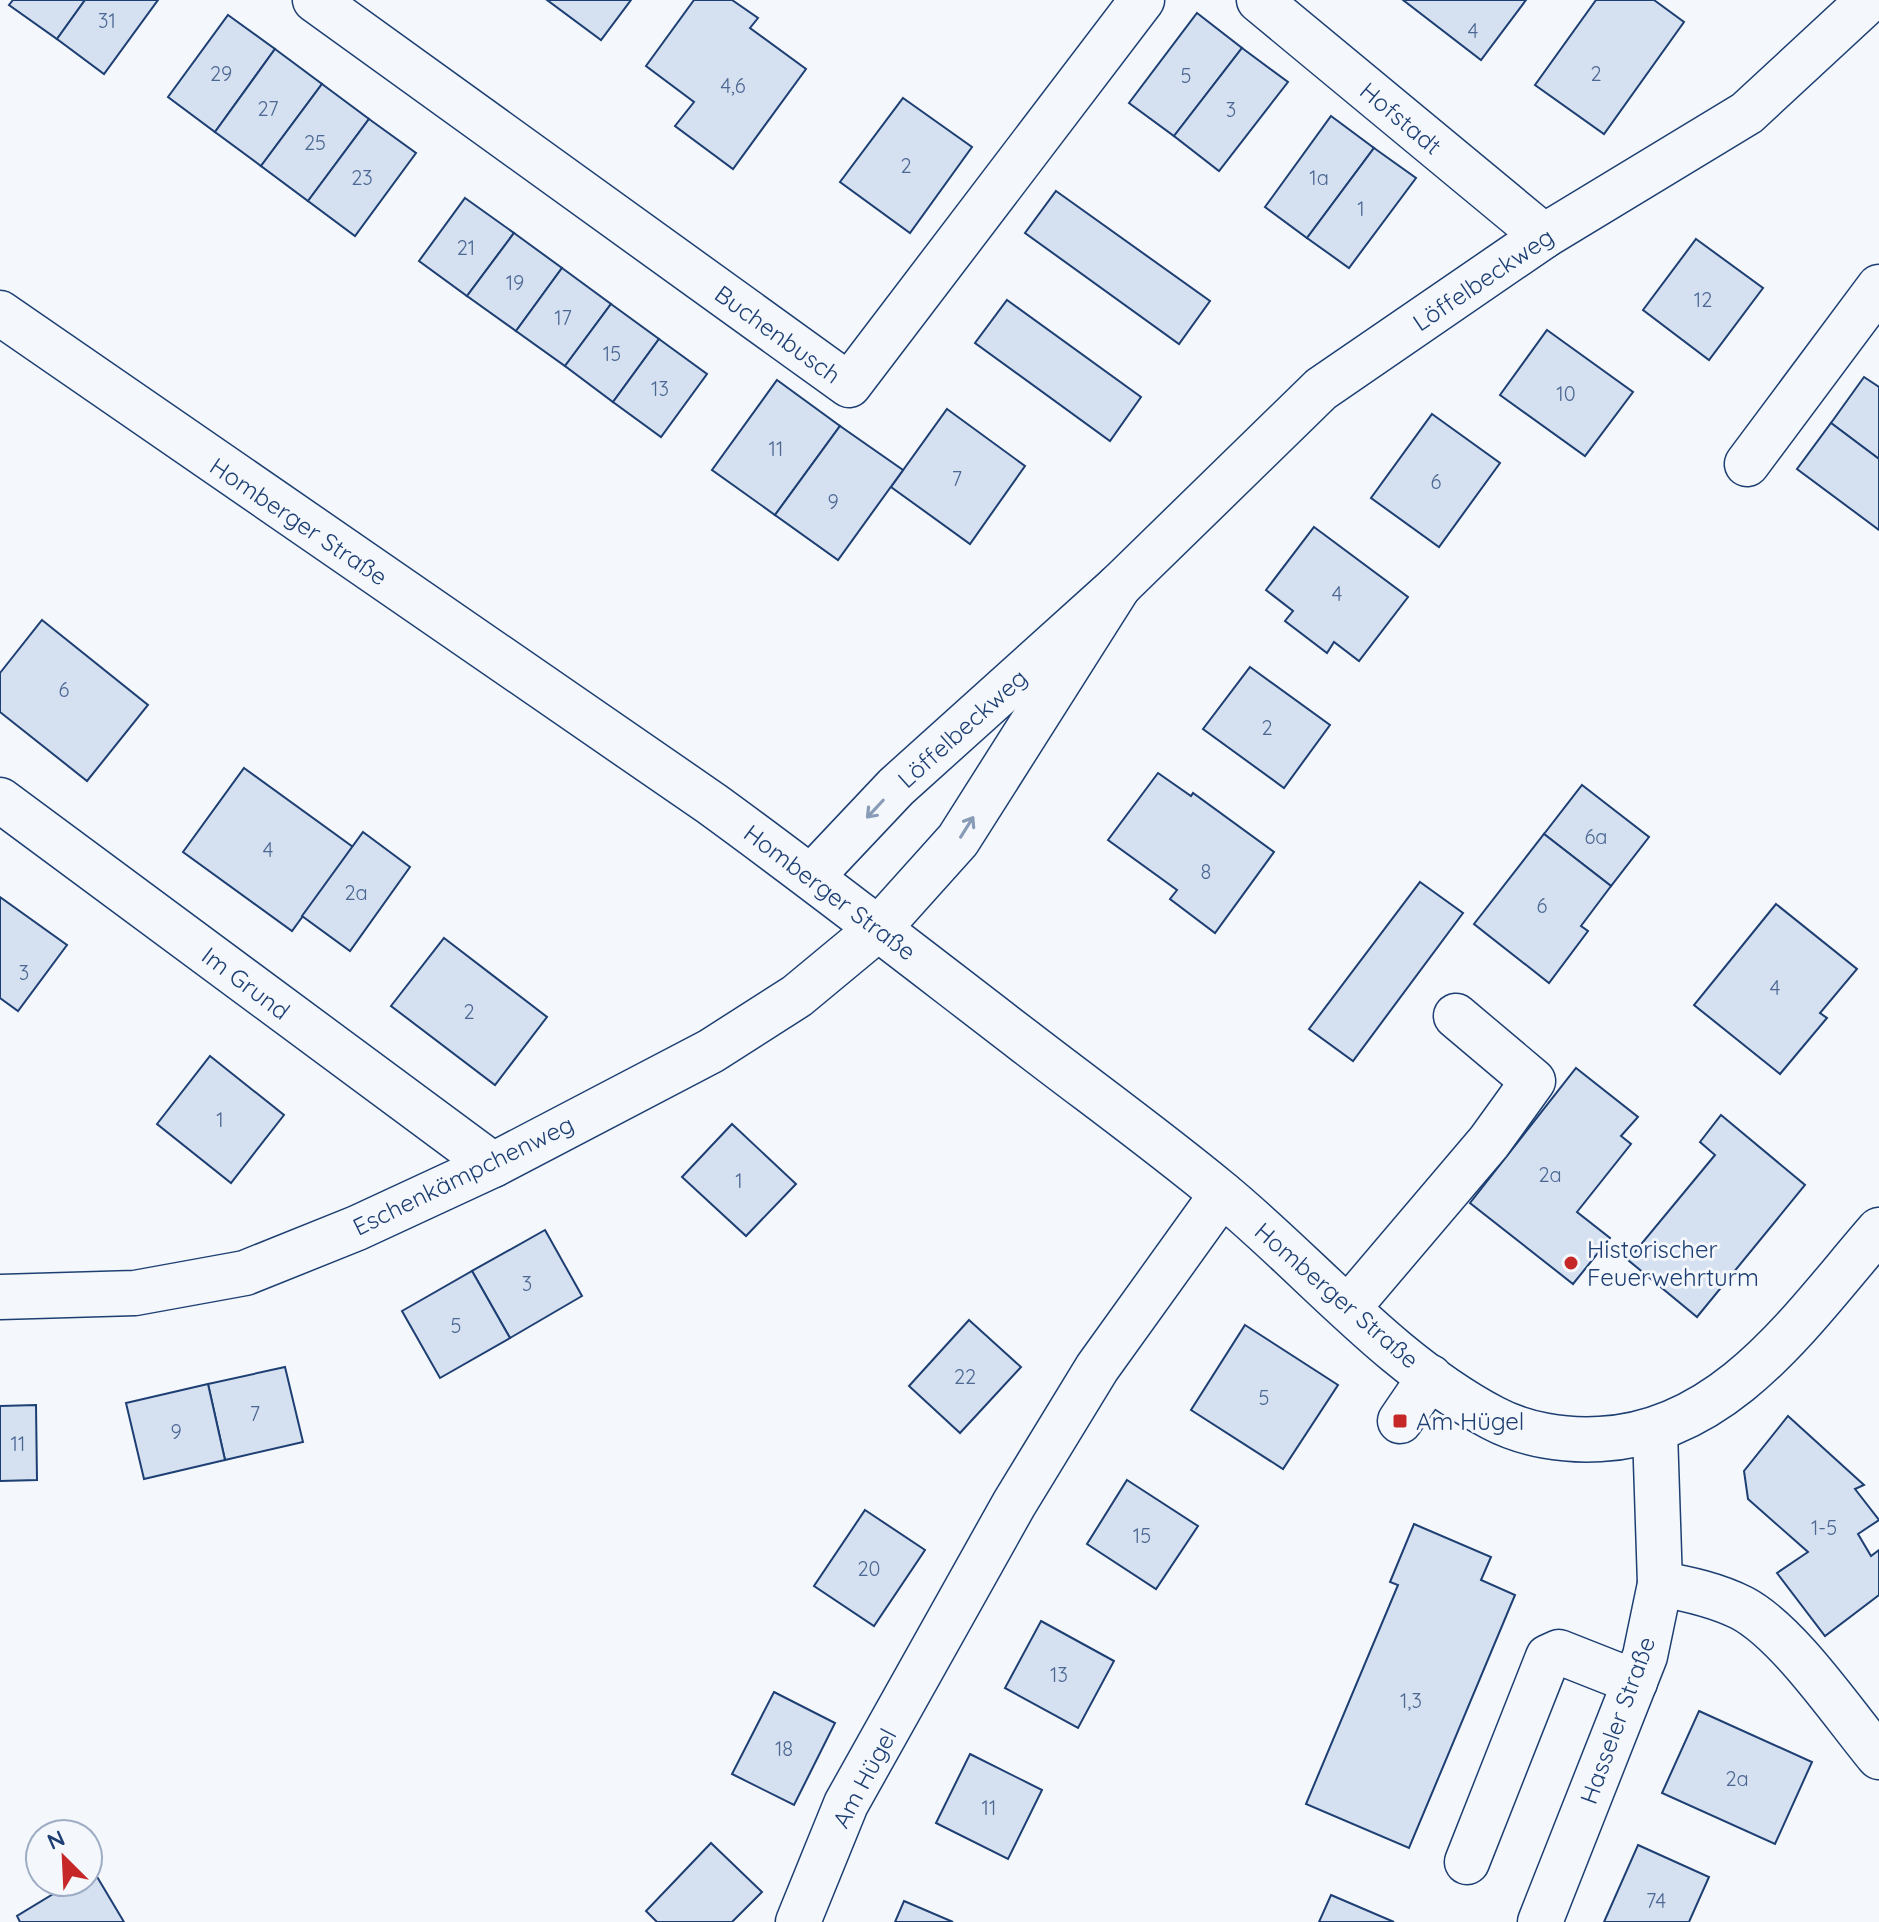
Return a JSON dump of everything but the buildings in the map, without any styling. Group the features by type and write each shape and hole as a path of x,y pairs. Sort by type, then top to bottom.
{"street":[{"name":"Buchenbusch","path":"315,0 849,385 1142,0"},
{"name":"Hofstadt","path":"1259,0 1544,236"},
{"name":"Löffelbeckweg","path":"812,876 896,787 1119,586 1321,389 1544,236 1747,113 1869,0"},
{"path":"1747,464 1879,287"},
{"name":"Homberger Straße","path":"0,313 812,876 1222,1194 1430,1377 1496,1420 1546,1437 1600,1439 1655,1432"},
{"name":"Löffelbeckweg","path":"879,928 958,840 1119,586"},
{"name":"Im Grund","path":"0,800 493,1165"},
{"name":"Eschenkämpchenweg","path":"0,1297 135,1293 245,1273 357,1228 493,1165 711,1051 797,996 879,928"},
{"path":"1348,1308 1489,1142 1533,1081 1456,1016"},
{"name":"Am Hügel","path":"798,1922 846,1804 1014,1504 1097,1368 1222,1194"},
{"path":"1655,1432 1713,1403 1748,1377 1879,1230"},
{"path":"1400,1421 1430,1377"},
{"name":"Hasseler Straße","path":"1540,1922 1645,1656 1680,1588 1655,1432"},
{"path":"1680,1588 1744,1609 1774,1631 1879,1757"},
{"path":"1467,1862 1548,1657 1559,1652 1635,1682"}],"place":[{"name":"Historischer Feuerwehrturm","path":"1571,1263"},
{"name":"Am Hügel","path":"1400,1421"}]}
